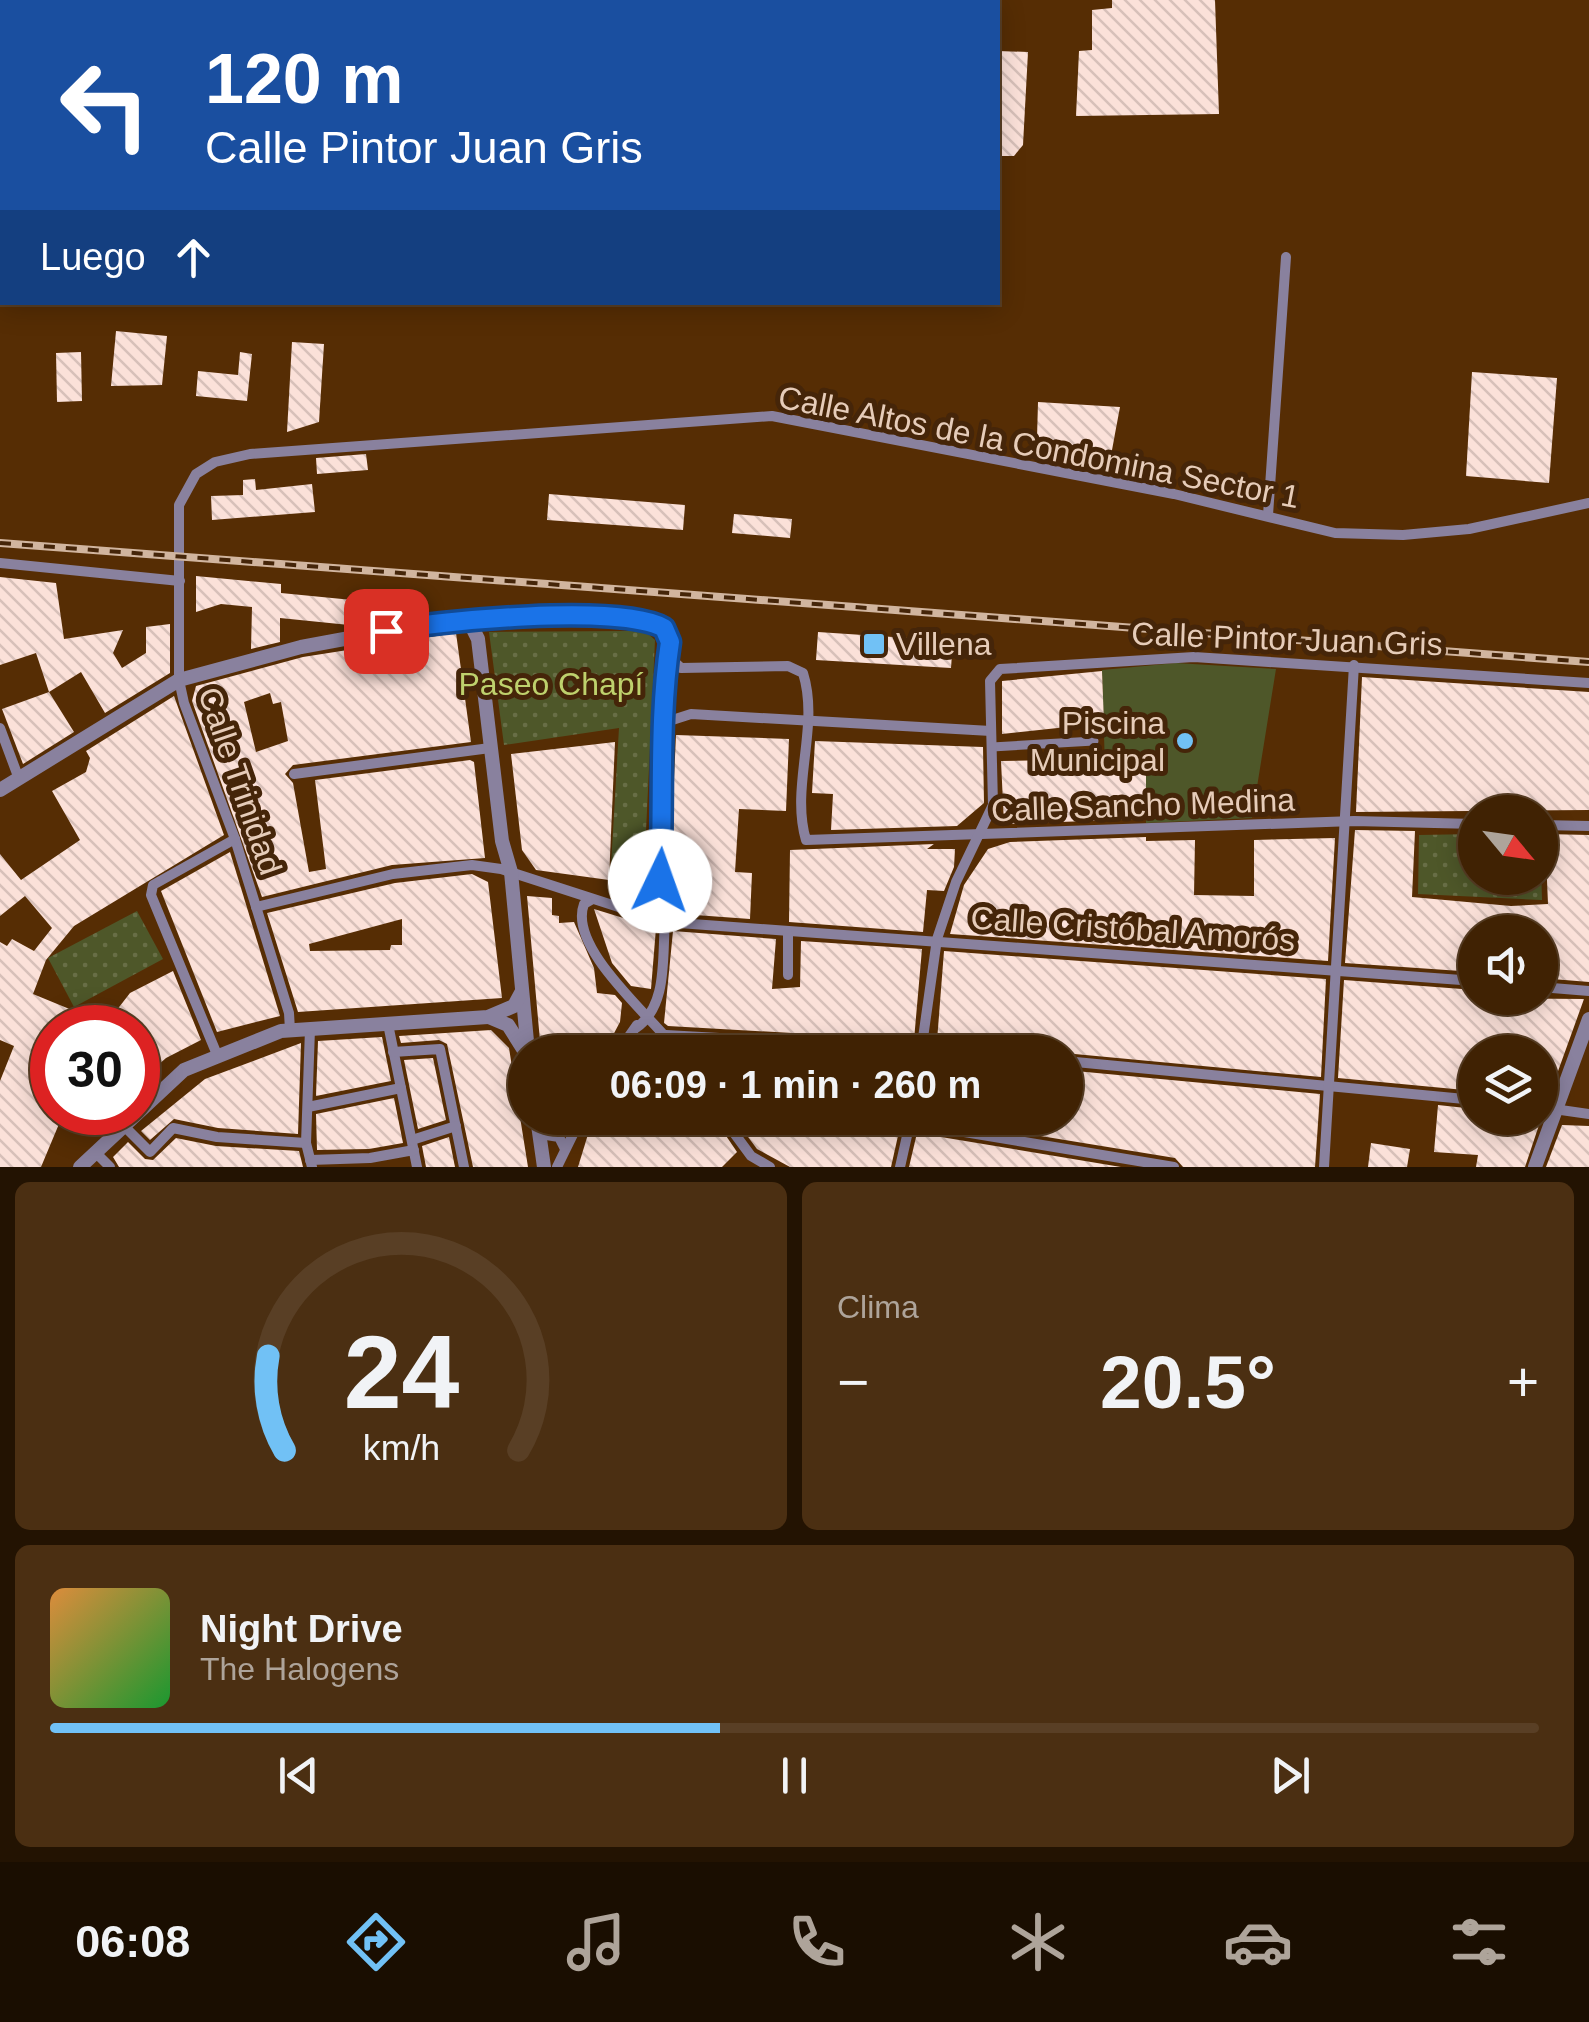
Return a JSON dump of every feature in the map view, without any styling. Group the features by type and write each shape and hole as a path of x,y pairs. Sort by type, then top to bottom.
{"street":[{"path":"1268,515 1286,257"},
{"name":"Calle Altos de la Condomina Sector 1","path":"180,543 179,505 188,482 215,462 250,454 772,416 1268,515 1335,533 1403,535 1500,524 1589,503"},
{"name":"Calle Trinidad","path":"180,543 180,680 184,702 235,839 289,1013 290,1030"},
{"path":"0,563 180,581"},
{"path":"0,790 180,680 302,647 496,616 652,622 664,628 670,642 660,884 652,902 632,910"},
{"path":"470,623 478,639 502,841 522,877 512,893 526,1035"},
{"path":"668,656 681,668 690,669 800,668 806,681 808,723"},
{"name":"Calle Pintor Juan Gris","path":"991,731 990,681 1000,669 1164,657 1354,665 1589,683"},
{"path":"1324,1167 1348,822 1354,665"},
{"path":"664,723 691,714 991,731 993,805 937,939 923,1035"},
{"name":"Calle Sancho Medina","path":"808,723 802,826 806,840 1348,822 1458,824"},
{"path":"0,728 19,779"},
{"path":"992,747 1094,742"},
{"path":"294,774 490,748"},
{"path":"1558,825 1589,826"},
{"path":"218,1057 151,895 152,885 235,839"},
{"name":"Calle Cristóbal Amorós","path":"256,907 394,874 472,866 522,877 666,922 788,934 937,939 1458,980"},
{"path":"592,900 584,904 580,914 605,973 666,1035"},
{"path":"631,1035 649,1020 659,996 666,922"},
{"path":"788,934 788,975"},
{"path":"1558,988 1589,991"},
{"path":"160,1092 184,1070 290,1030 488,1017 514,1006 522,990"},
{"path":"636,1028 640,1010"},
{"path":"488,1017 508,1025 515,1035"},
{"path":"1558,1104 1589,1019"},
{"path":"388,1024 417,1167"},
{"path":"310,1029 306,1143 311,1163 370,1158 456,1126"},
{"path":"393,1052 440,1049 464,1167"},
{"path":"1083,1062 1458,1098"},
{"path":"308,1107 401,1088"},
{"path":"1558,1109 1589,1114"},
{"path":"133,1135 150,1152 173,1128 217,1137 306,1143"},
{"path":"80,1167 114,1135"},
{"path":"540,1135 544,1167"},
{"path":"546,1135 559,1137 565,1149"},
{"path":"557,1167 572,1135"},
{"path":"736,1135 751,1156 770,1167"},
{"path":"900,1167 907,1135"},
{"path":"994,1135 1174,1167"},
{"path":"1535,1167 1547,1135"},
{"path":"95,1152 110,1167"}],"green space":[{"name":"Paseo Chapí","path":"489,632 646,632 655,640 644,874 638,886 629,892 611,892 619,728 504,745"},
{"name":"Piscina Municipal","path":"1176,663 1276,669 1252,818 1146,823 1145,770 1105,768 1102,670"},
{"path":"1458,834 1458,895 1542,895 1542,900 1418,894 1419,835"},
{"path":"137,911 163,959 73,1005 48,958"}],"building":[{"path":"1112,0 1215,0 1219,114 1076,116 1079,51 1092,50 1092,10 1112,8"},
{"path":"1000,51 1028,52 1023,145 1014,156 1000,156"},
{"path":"116,331 167,336 162,385 111,386"},
{"path":"292,342 324,344 319,422 287,432"},
{"path":"81,352 82,401 57,402 56,353"},
{"path":"240,352 252,354 247,401 196,396 198,371 238,375"},
{"path":"1472,372 1557,378 1549,483 1466,476"},
{"path":"1038,402 1120,407 1109,466 1044,448 1037,438"},
{"path":"366,454 368,470 317,474 316,458"},
{"path":"255,479 256,490 312,484 315,512 212,520 211,496 243,495 243,480"},
{"path":"549,494 685,505 683,530 547,520"},
{"path":"734,514 792,519 790,538 732,533"},
{"path":"196,576 281,584 281,593 383,603 381,621 359,626 280,618 280,642 251,649 252,607 221,604 196,612"},
{"path":"0,577 56,583 64,639 123,630 113,653 122,668 146,653 146,627 170,624 170,673 105,713 81,672 49,692 36,653 0,665"},
{"path":"818,632 953,641 951,668 816,660"},
{"path":"456,633 471,742 293,765 285,774 293,783 309,872 326,869 315,780 470,760 474,762 485,858 392,865 262,897 192,701 196,686 303,657","holes":["270,693 273,704 281,702 288,741 256,752 244,702"]},
{"path":"1102,671 1104,723 1002,734 1002,681"},
{"path":"1362,677 1589,692 1589,810 1558,810 1558,795 1458,795 1458,811 1356,812"},
{"path":"49,692 74,732 23,764 2,709"},
{"path":"174,696 224,835 74,926 46,960 33,994 60,1005 30,1005 30,1135 54,1135 41,1167 0,1167 0,1081 14,1046 0,1040 0,942 7,946 12,939 34,951 52,928 25,896 0,916 0,854 21,880 80,840 52,791 86,772 90,758 86,751"},
{"path":"676,735 789,739 786,811 739,809 735,872 752,873 750,919 668,913"},
{"path":"815,741 983,747 984,803 957,826 831,830 833,794 812,793"},
{"path":"615,742 609,880 536,870 522,850 511,754"},
{"path":"1105,759 1106,768 1146,769 1146,819 1004,824 1001,761"},
{"path":"1355,830 1415,831 1412,897 1511,906 1548,904 1548,895 1558,895 1558,834 1589,835 1589,982 1558,979 1558,915 1458,915 1458,971 1345,963"},
{"path":"1146,837 1146,841 1195,840 1194,895 1254,896 1254,840 1335,838 1328,961 950,934 964,885 988,849 1010,842"},
{"path":"934,844 927,849 955,849 954,867 944,891 927,890 923,932 789,922 790,850"},
{"path":"230,852 280,1016 217,1032 161,891"},
{"path":"472,874 488,882 502,998 298,1012 267,913 395,883","holes":["402,919 402,945 391,945 390,950 310,951 309,944"]},
{"path":"527,896 552,898 552,915 559,916 559,923 574,922 594,968 597,993 615,995 622,1003 620,1022 613,1035 539,1035"},
{"path":"594,909 656,928 651,989 631,986 612,963"},
{"path":"673,931 776,939 772,989 800,987 801,941 922,949 914,1035 826,1035 664,1023"},
{"path":"944,951 1326,979 1321,1077 1083,1055 1083,1035 937,1035"},
{"path":"173,971 201,1040 160,1063 160,1005 121,1005 130,993"},
{"path":"1344,980 1458,989 1458,1015 1558,1015 1558,999 1584,999 1558,1071 1558,1035 1458,1035 1458,1089 1338,1078"},
{"path":"491,1030 508,1047 508,1135 523,1135 528,1167 473,1167 447,1044 439,1040 401,1043 399,1036"},
{"path":"382,1037 391,1081 316,1096 318,1041"},
{"path":"301,1043 298,1134 218,1128 174,1119 160,1131 160,1116 205,1079"},
{"path":"433,1058 446,1120 418,1129 404,1060"},
{"path":"1083,1072 1320,1094 1315,1167 1183,1167 1175,1158 1034,1135 1083,1135"},
{"path":"394,1098 403,1143 369,1149 317,1150 316,1114"},
{"path":"1438,1105 1458,1107 1458,1135 1536,1135 1525,1167 1476,1167 1478,1155 1434,1152"},
{"path":"1562,1125 1589,1126 1589,1167 1546,1167"},
{"path":"588,1135 726,1135 737,1152 722,1167 578,1167"},
{"path":"747,1135 898,1135 891,1167 790,1167 757,1149"},
{"path":"917,1135 929,1135 1121,1167 909,1167"},
{"path":"449,1137 455,1167 426,1167 422,1146"},
{"path":"176,1138 216,1146 299,1151 303,1167 119,1167 113,1157 128,1142 145,1159 153,1160"},
{"path":"1371,1143 1410,1149 1407,1167 1368,1167"}],"railway":[{"path":"0,543 1589,662"}],"place":[{"name":"Villena","path":"874,644"},
{"name":"Piscina Municipal","path":"1185,741"}],"route":[{"path":"386,631 459,620 470,623 496,616 619,619 652,622 664,628 670,642 661,746 665,778 660,881"}]}
